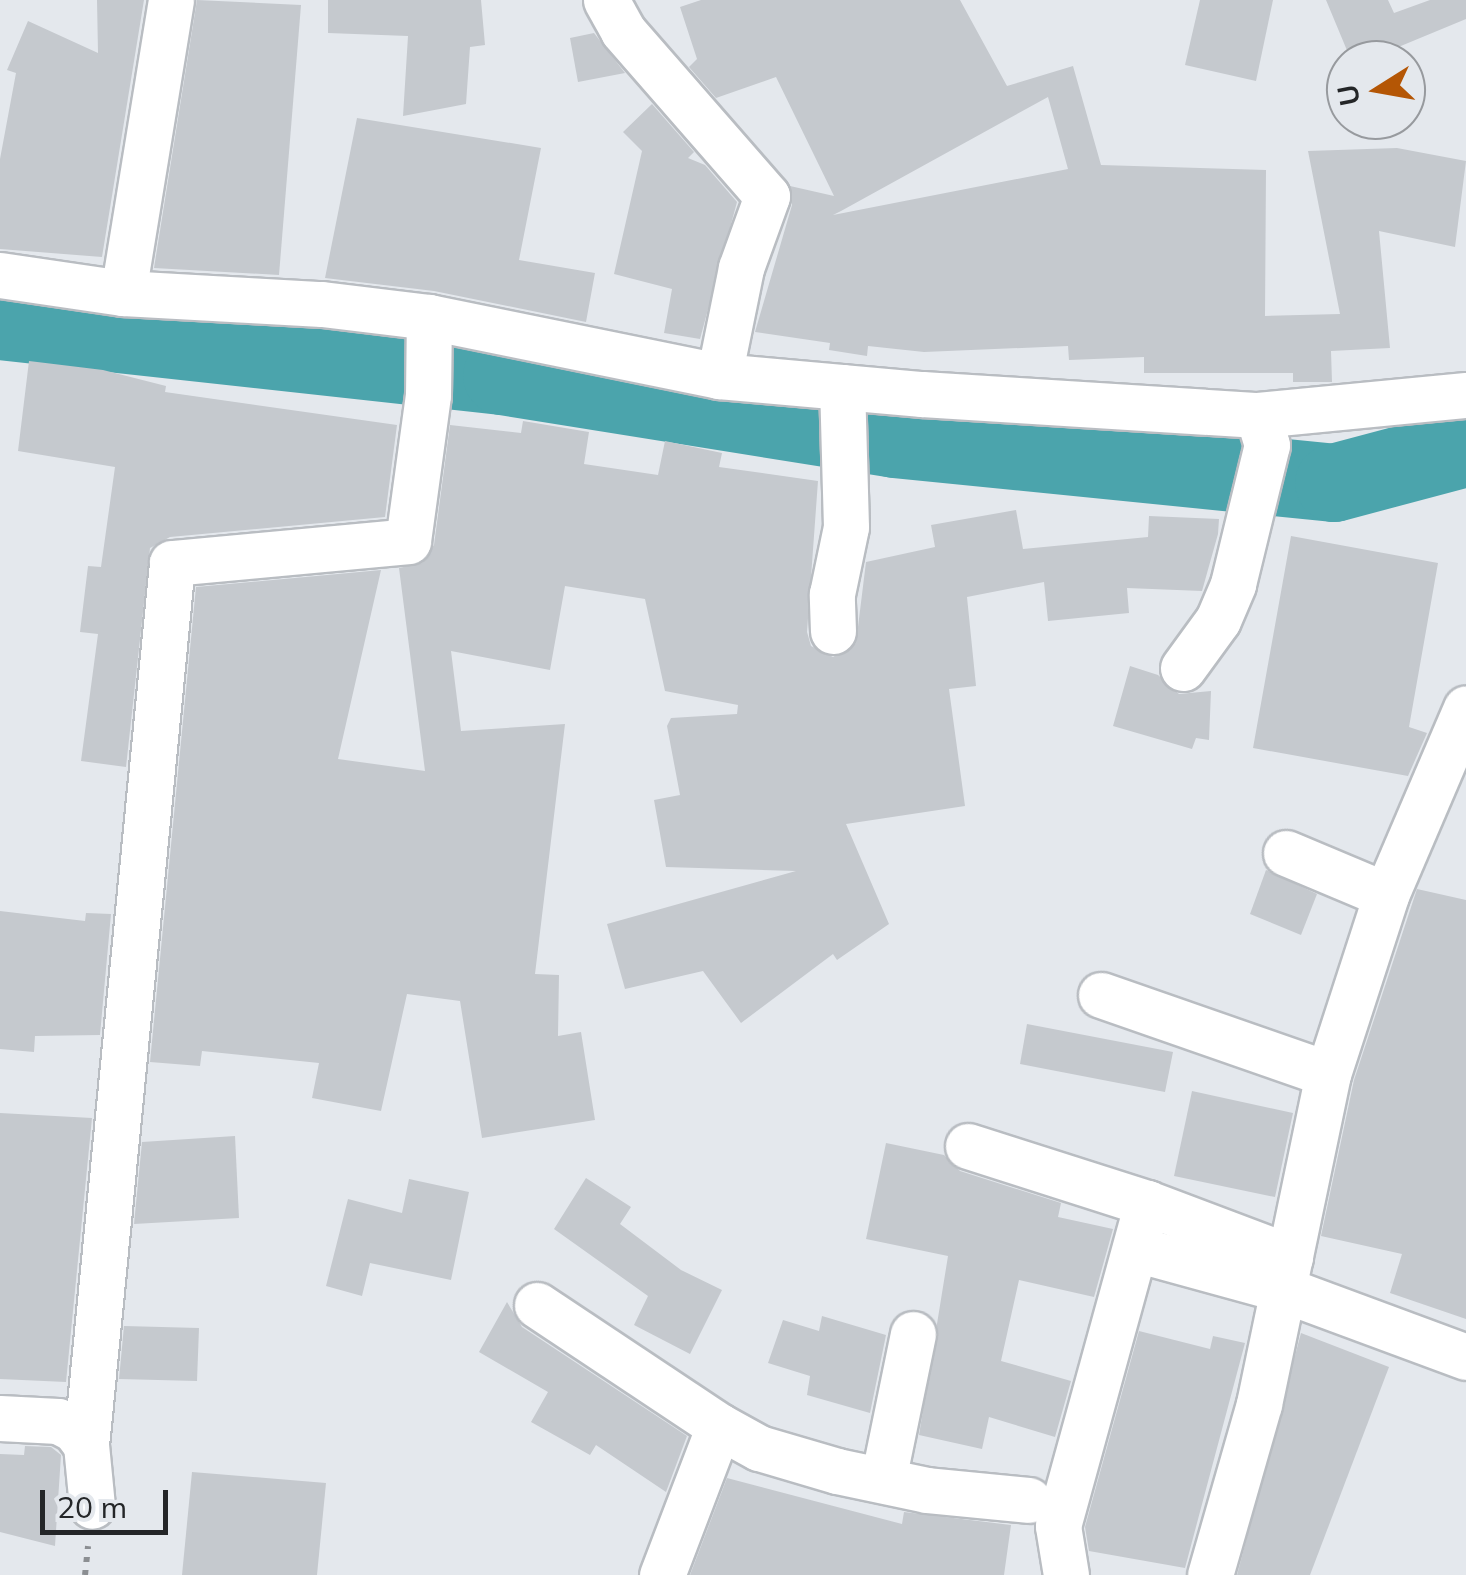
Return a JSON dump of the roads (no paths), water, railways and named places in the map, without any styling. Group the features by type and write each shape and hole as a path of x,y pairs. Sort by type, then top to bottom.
{"street":[{"path":"123,293 171,0"},
{"path":"606,0 623,30 767,196 741,268 719,376"},
{"path":"0,276 123,293 322,304 427,334 719,376 845,422 1262,430 1466,395"},
{"path":"92,1506 86,1445 172,563 408,541 428,396 427,334"},
{"path":"833,631 832,594 846,527 845,422"},
{"path":"1183,668 1218,620 1250,509 1262,430"},
{"path":"1210,1575 1288,1273 1328,1074 1386,895 1466,708"},
{"path":"1286,854 1386,895"},
{"path":"1101,994 1328,1074"},
{"path":"968,1146 1147,1203 1466,1357"},
{"path":"1066,1575 1058,1526 1147,1203"},
{"path":"1136,1249 1288,1273"},
{"path":"538,1305 718,1426 759,1448 883,1480 1029,1500"},
{"path":"883,1480 913,1334"},
{"path":"0,1418 58,1420 86,1445"},
{"path":"662,1575 718,1426"}],"waterway":[{"path":"0,321 502,376 894,439 1334,483 1466,448"}]}
